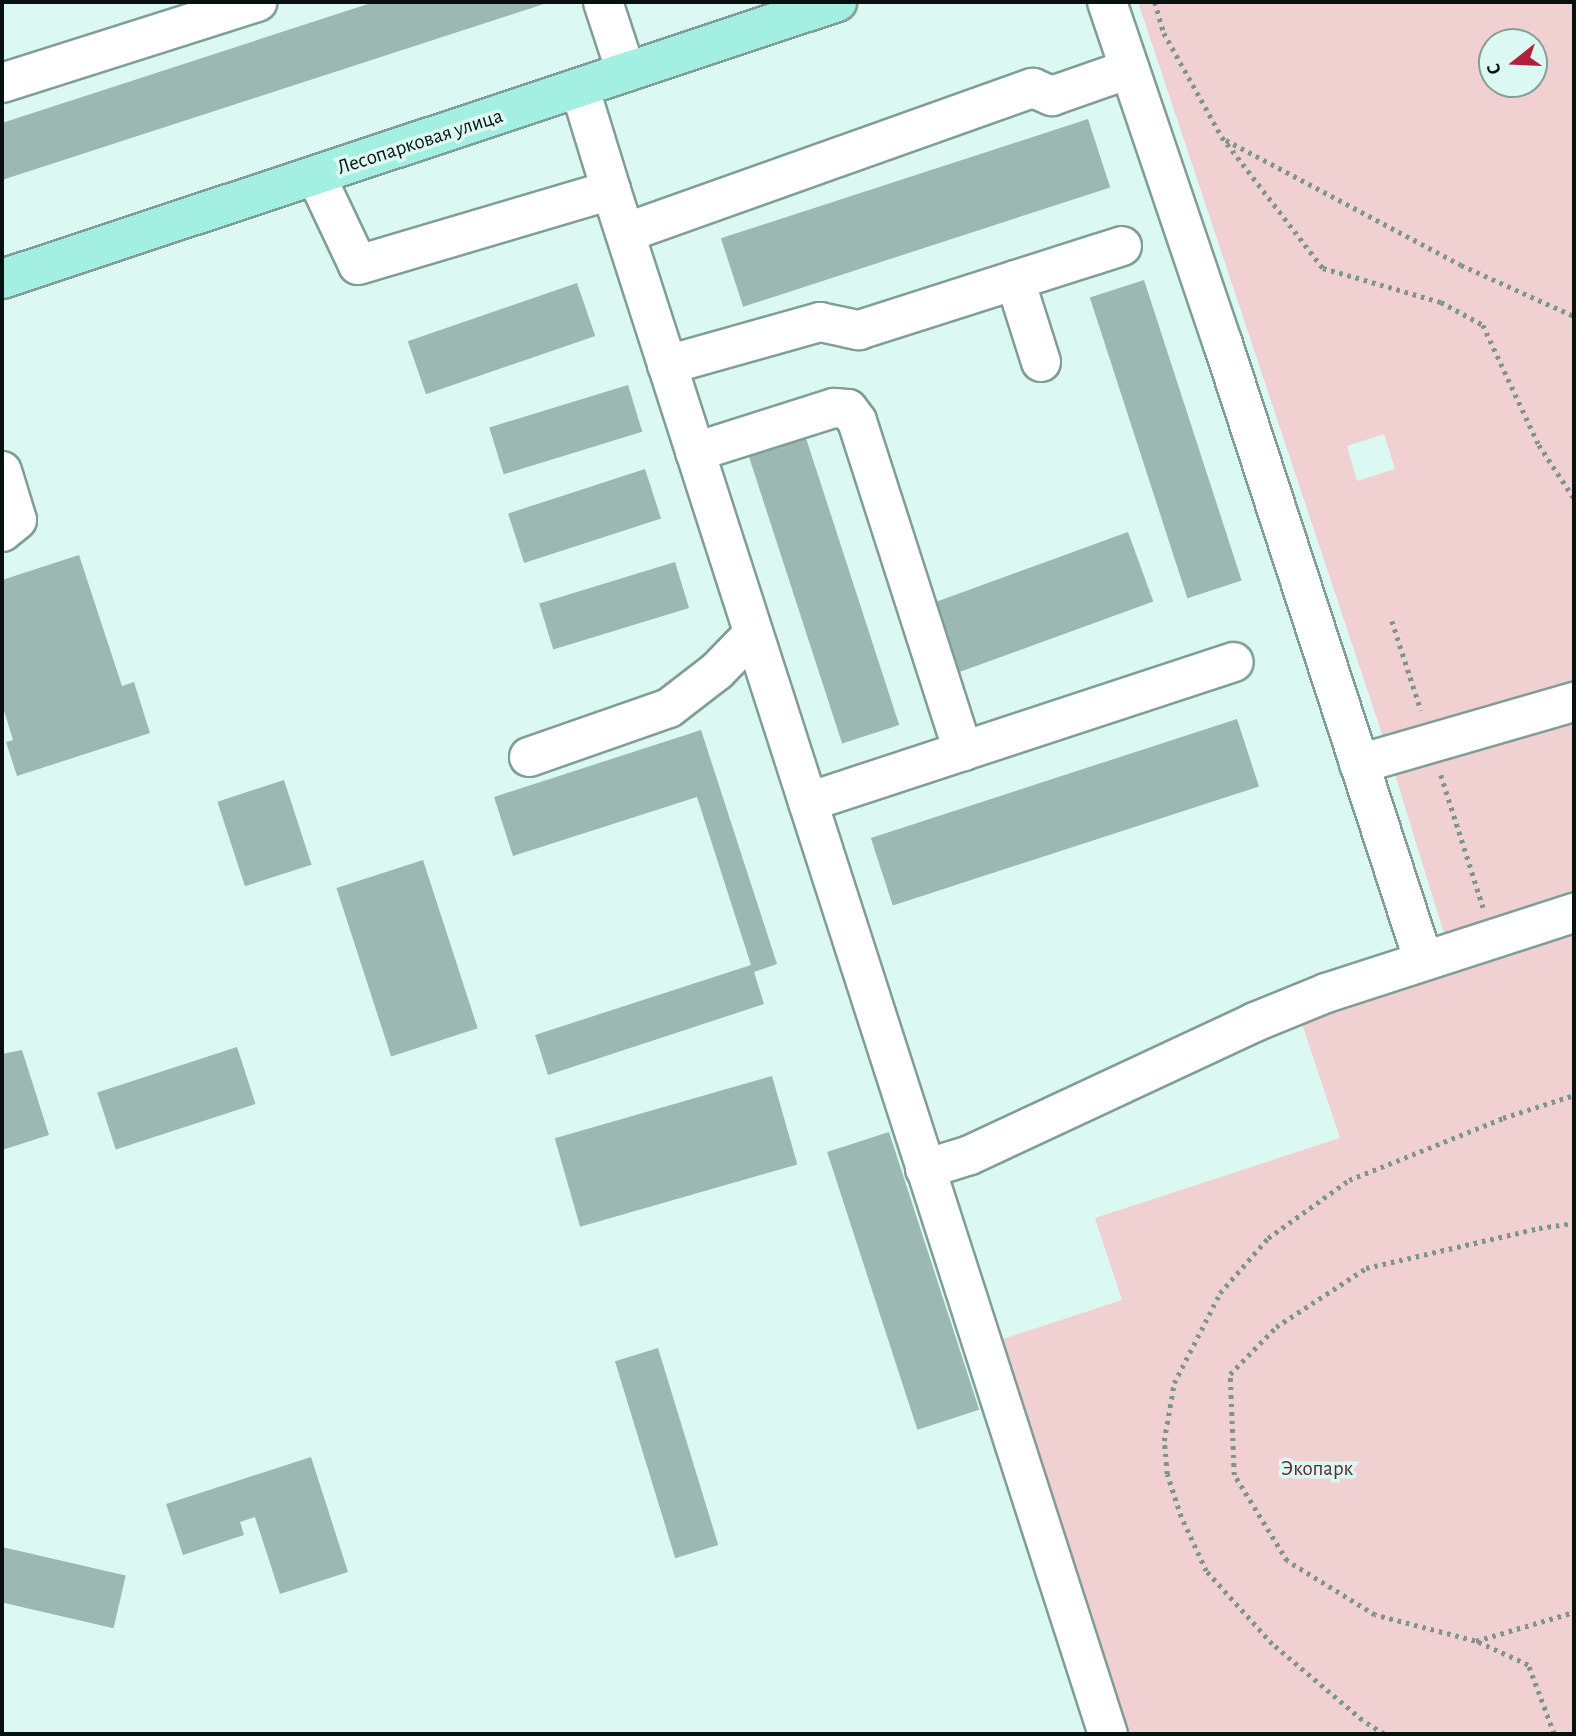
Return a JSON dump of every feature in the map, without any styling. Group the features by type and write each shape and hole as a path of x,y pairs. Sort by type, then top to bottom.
{"main road":[{"name":"Лесопарковая улица","path":"2,279 837,2"}],"lane":[{"path":"2,83 257,2"},
{"path":"603,2 626,72"},
{"path":"1107,2 1223,344 1423,959"},
{"path":"625,233 1033,88 1052,96 1129,69"},
{"path":"580,89 1108,1734"},
{"path":"316,176 358,265 611,190"},
{"path":"667,365 820,322 859,330 1122,246"},
{"path":"1015,280 1041,362"},
{"path":"695,452 834,408 848,409 857,421 963,751"},
{"path":"2,471 18,520 2,532"},
{"path":"529,757 669,708 717,671 753,634"},
{"path":"808,802 1234,662"},
{"path":"1359,764 1574,702"},
{"path":"925,1169 970,1155 1255,1022 1423,959 1574,913"}],"path":[{"path":"1155,2 1164,33 1222,137 1323,268 1441,302 1483,326 1539,445 1574,498"},
{"path":"1222,137 1461,265 1574,316"},
{"path":"1384,1734 1362,1720 1272,1644 1206,1571 1181,1517 1167,1474 1164,1441 1174,1383 1220,1293 1268,1238 1349,1180 1503,1118 1574,1095"},
{"path":"1554,1734 1528,1665 1475,1641 1375,1615 1287,1561 1234,1475 1230,1374 1276,1327 1366,1268 1539,1228 1574,1223"},
{"path":"1475,1641 1574,1612"}],"green space":[{"name":"Экопарк","path":"1138,2 1574,2 1574,1734 1129,1734 1003,1339 1122,1300 1095,1218 1340,1138 1301,1021 1455,969 1389,755","holes":["1384,434 1395,469 1357,481 1347,446"]}],"building":[{"path":"374,2 550,2 2,180 2,123"},
{"path":"1088,119 1110,187 743,307 721,238"},
{"path":"1144,280 1242,581 1187,598 1090,298"},
{"path":"577,283 595,336 426,394 408,341"},
{"path":"628,385 642,432 504,474 489,427"},
{"path":"804,432 899,725 842,743 747,451"},
{"path":"645,469 661,518 524,563 508,513"},
{"path":"1128,532 1153,602 951,675 926,606"},
{"path":"79,555 122,686 134,682 150,733 17,776 6,742 13,740 2,704 2,580"},
{"path":"675,562 689,608 553,649 539,604"},
{"path":"1237,719 1259,787 893,905 871,838"},
{"path":"701,730 777,964 754,972 764,1004 548,1075 535,1035 751,965 697,797 513,856 494,797"},
{"path":"284,780 312,865 245,886 217,802"},
{"path":"423,860 478,1028 391,1056 336,888"},
{"path":"237,1047 256,1104 116,1149 97,1092"},
{"path":"22,1050 49,1135 2,1150 2,1054"},
{"path":"772,1076 797,1164 580,1227 555,1138"},
{"path":"889,1132 979,1410 917,1430 827,1152"},
{"path":"658,1348 718,1545 675,1558 615,1361"},
{"path":"311,1457 348,1572 280,1594 255,1517 240,1522 244,1535 183,1555 166,1504"},
{"path":"2,1547 126,1576 114,1628 2,1602"}]}
